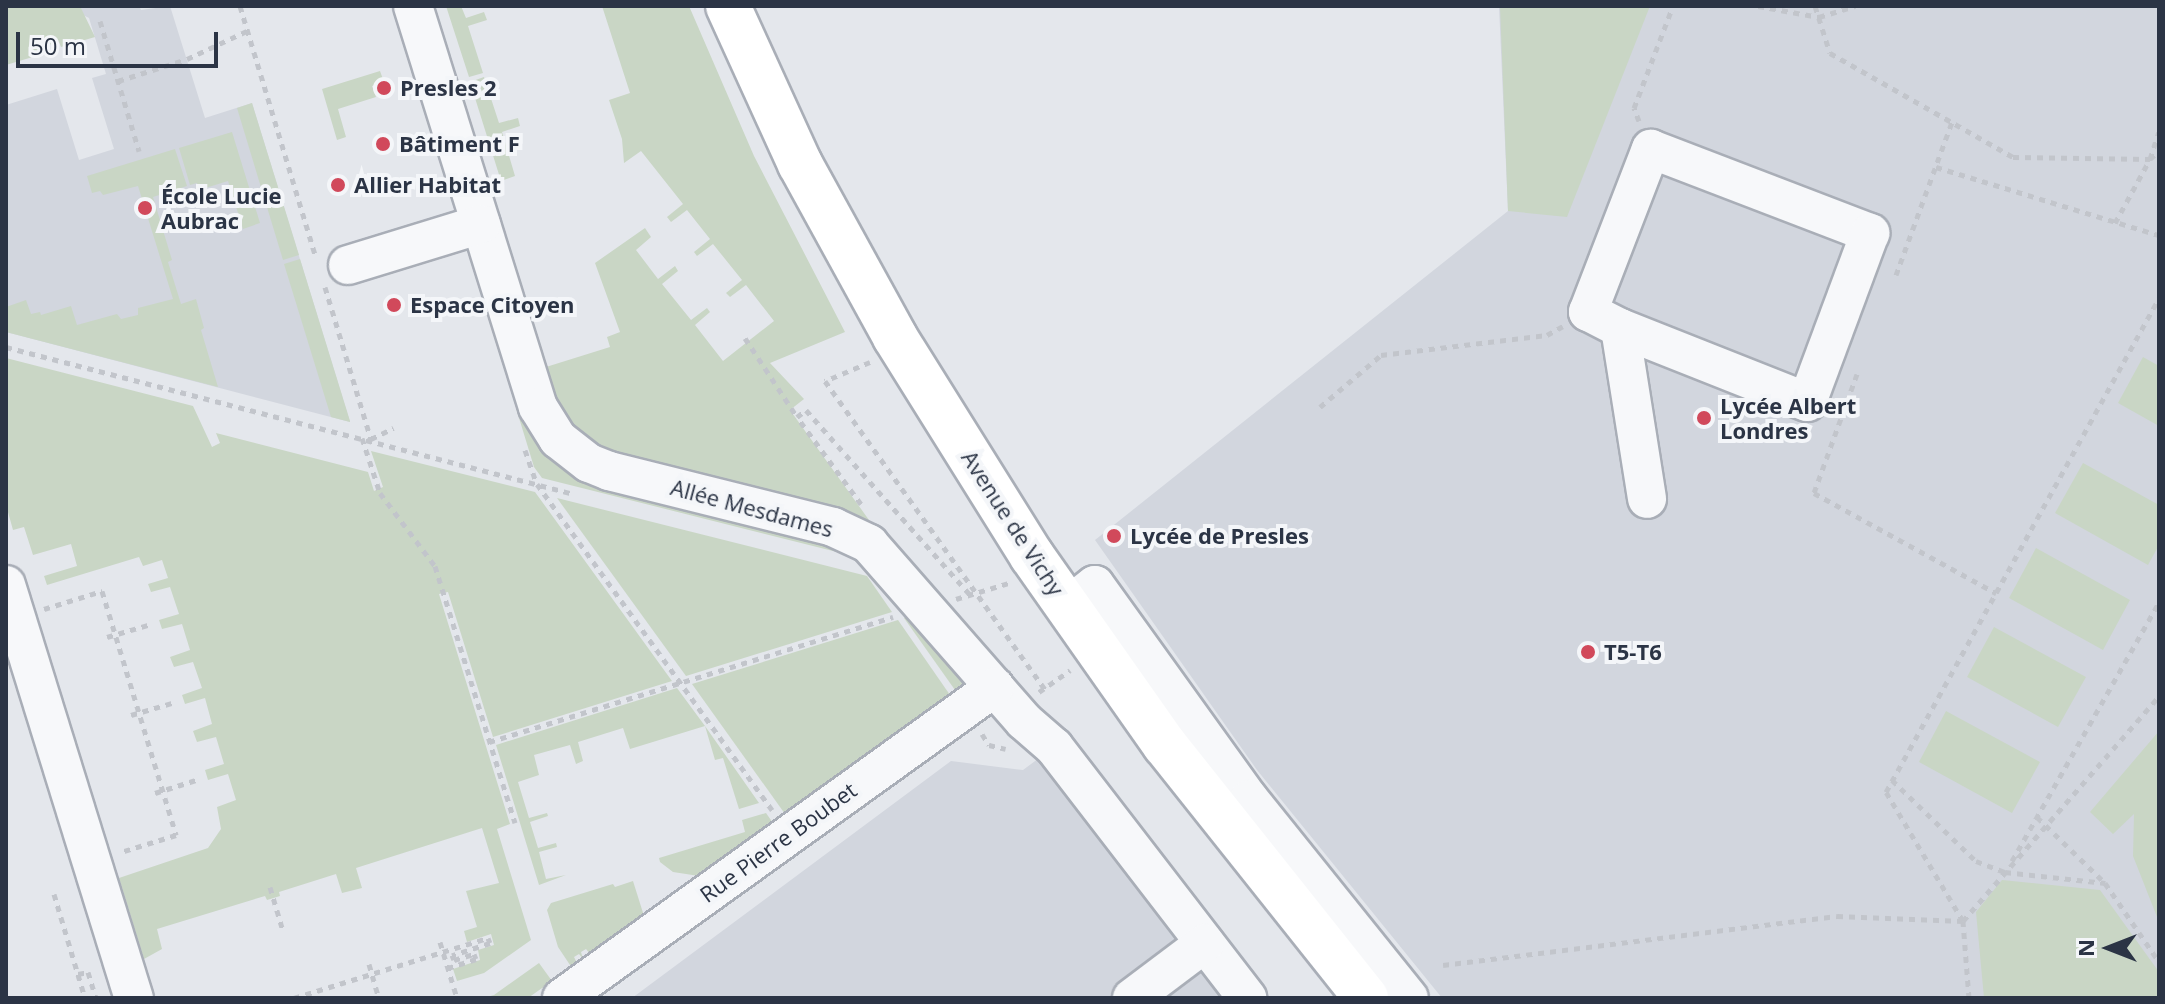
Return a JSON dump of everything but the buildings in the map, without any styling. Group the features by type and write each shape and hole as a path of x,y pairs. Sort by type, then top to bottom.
{"main road":[{"name":"Avenue de Vichy","path":"728,6 800,164 895,337 1032,556 1081,596 1165,745 1366,998"}],"street":[{"name":"Allée Mesdames","path":"413,6 538,407 566,446 589,463 609,471 852,535 882,557 995,687 1054,747 1247,998"},
{"path":"1604,320 1807,402 1870,233 1651,149 1604,320 1647,499"},
{"path":"329,267 481,224"},
{"path":"6,585 134,998"},
{"path":"1081,596 1409,998"},
{"name":"Rue Pierre Boubet","path":"562,998 995,687"},
{"path":"1132,998 1205,943"}],"path":[{"path":"240,6 329,267 371,439"},
{"path":"1651,149 1634,108 1673,6"},
{"path":"1758,6 1819,17 1855,6"},
{"path":"1815,6 1830,53 2013,157 2150,159 2159,151"},
{"path":"100,21 139,151"},
{"path":"118,81 187,59 247,31"},
{"path":"1896,275 1952,122"},
{"path":"2115,223 2150,159 2159,132"},
{"path":"1936,167 2159,235"},
{"path":"1969,998 1963,921 1886,792 2159,298"},
{"path":"1320,407 1381,355 1547,335 1604,320"},
{"path":"745,338 797,417"},
{"path":"6,347 584,496"},
{"path":"880,358 825,381 978,592 1043,690 1065,674"},
{"path":"1857,374 1814,493 1996,593"},
{"path":"371,439 394,428"},
{"path":"362,437 380,493 435,566 515,823"},
{"path":"537,484 789,834"},
{"path":"970,595 1021,580"},
{"path":"34,611 102,591 163,790 176,835 108,856"},
{"path":"2005,872 2159,602"},
{"path":"489,742 898,615 889,603"},
{"path":"107,637 148,625"},
{"path":"1963,921 2159,696"},
{"path":"131,715 172,703"},
{"path":"964,709 989,745 1015,752"},
{"path":"155,793 196,780"},
{"path":"1892,780 1976,861 2005,872 2105,883"},
{"path":"2037,817 2105,883 2159,962"},
{"path":"270,887 283,931"},
{"path":"54,894 85,998"},
{"path":"1443,965 1837,916 1963,921"},
{"path":"58,941 67,938"},
{"path":"297,987 298,997 488,938 490,943 452,955 454,960 474,954 476,959 448,968"},
{"path":"440,942 457,998"},
{"path":"369,964 379,998"},
{"path":"78,974 88,972 96,998"}],"shaded area":[{"name":"École Lucie Aubrac","path":"80,6 139,6 141,10 170,6 205,118 252,103 350,422 6,332 6,105 57,89 79,160 114,149 92,78 106,74 89,18 83,15"},
{"name":"Lycée Albert Londres","path":"1499,6 2159,6 2159,998 1442,998 1257,770 1095,540 1508,211"},
{"path":"1054,747 1247,998 632,998 951,761 1023,770"}],"green space":[{"path":"6,6 80,6 95,37 61,47 59,42 44,46 46,53 6,65"},
{"path":"446,6 461,6 466,18 484,12 487,20 468,26 483,73 469,77"},
{"path":"602,6 689,6 754,156 845,332 770,363 804,399 790,410 874,527 615,459 571,433 543,378 549,376 546,367 610,347 607,337 620,332 595,263 645,228 651,237 636,250 658,279 675,266 678,271 662,284 691,320 707,308 710,312 695,325 723,361 774,321 746,285 730,297 726,293 742,280 713,244 697,256 694,252 710,239 687,210 671,222 667,217 683,204 641,151 624,163 622,139 609,100 630,93"},
{"path":"1500,6 1650,6 1567,217 1508,211"},
{"path":"380,71 384,82 372,86 376,97 338,109 346,137 337,140 322,89"},
{"path":"484,77 499,123 518,118 520,126 502,132 515,176 501,181 470,82"},
{"path":"252,103 299,255 283,260 237,108"},
{"path":"232,132 260,223 243,229 228,181 199,190 197,183 190,185 179,148"},
{"path":"175,149 187,186 153,197 172,260 168,262 181,304 196,299 204,328 201,330 218,387 6,332 6,307 26,300 31,314 40,312 41,315 71,306 77,325 117,314 121,319 138,315 138,308 173,299 138,186 103,195 100,191 92,193 87,176"},
{"path":"300,259 350,422 331,417 284,264"},
{"path":"2143,357 2159,366 2159,426 2118,403"},
{"path":"6,358 193,406 212,447 220,443 216,433 368,472 374,491 383,487 371,451 535,492 672,681 493,737 448,592 439,594 510,824 497,829 531,940 484,973 457,981 453,969 480,960 478,950 494,945 491,934 467,942 464,931 477,927 466,891 499,883 482,828 356,868 362,888 342,893 336,874 279,892 280,896 267,900 265,896 157,929 162,949 144,959 119,878 208,848 221,829 217,807 236,800 228,774 208,780 205,770 224,764 216,737 197,742 193,731 212,724 205,698 185,704 182,695 202,688 193,662 174,667 170,657 190,650 182,624 162,629 159,620 179,614 170,587 151,592 148,584 168,578 162,560 143,566 139,557 47,585 44,576 77,566 71,544 33,555 24,527 13,530 6,505"},
{"path":"516,408 525,412 554,454 587,477 835,542 871,563 908,606 898,609 861,558 542,478 534,467"},
{"path":"2083,463 2159,505 2159,545 2148,565 2055,513"},
{"path":"557,498 867,576 892,612 686,676"},
{"path":"2036,548 2130,600 2103,650 2009,598"},
{"path":"915,615 970,678 955,690 904,618"},
{"path":"898,620 950,695 785,814 692,684"},
{"path":"1994,627 2086,677 2058,727 1967,677"},
{"path":"677,688 705,726 630,749 623,728 578,742 583,761 576,764 570,745 534,755 539,775 518,782 529,818 547,813 548,816 530,822 538,848 556,843 557,847 539,852 546,879 566,875 539,885 496,745"},
{"path":"1946,711 2040,762 2012,813 1919,762"},
{"path":"705,726 759,803 739,809 723,758 715,760"},
{"path":"2159,731 2159,922 2133,856 2134,814 2113,834 2090,812"},
{"path":"766,813 773,823 699,876 673,872 660,862 659,858 745,832 742,820"},
{"path":"2002,880 2100,890 2159,972 2159,998 1984,998 1976,912"},
{"path":"633,881 644,916 590,954 586,949 581,952 583,959 579,954 574,957 577,963 572,968 558,947 547,910 551,903"},
{"path":"539,963 552,981 528,998 483,998 494,995"}],"place":[{"name":"Presles 2","path":"384,88"},
{"name":"Bâtiment F","path":"383,144"},
{"name":"Allier Habitat","path":"338,185"},
{"name":"École Lucie Aubrac","path":"145,208"},
{"name":"Espace Citoyen","path":"394,305"},
{"name":"Lycée Albert Londres","path":"1704,418"},
{"name":"Lycée de Presles","path":"1114,536"},
{"name":"T5-T6","path":"1588,652"}]}
